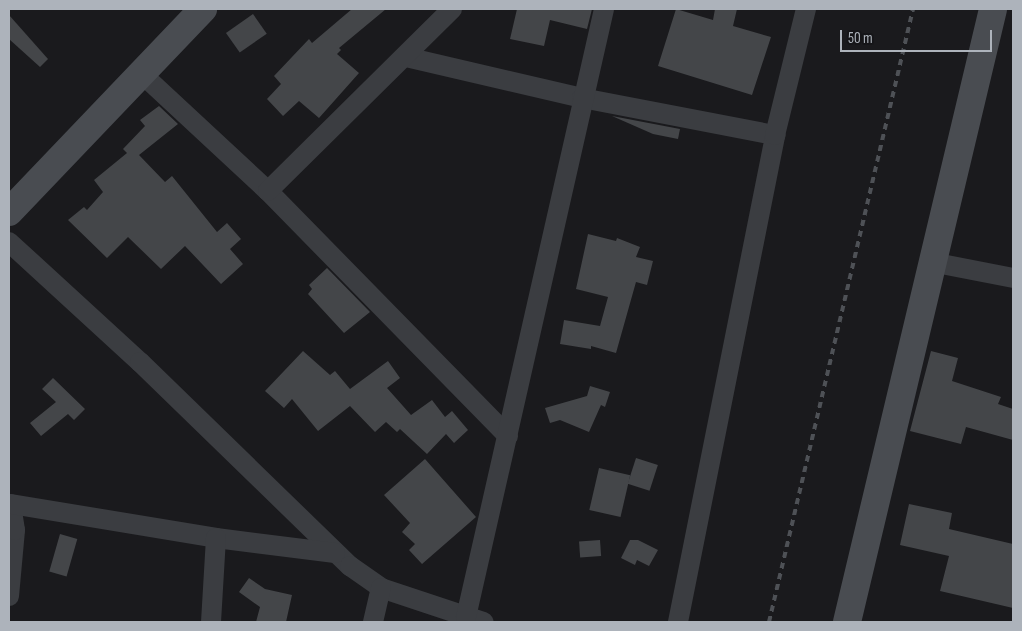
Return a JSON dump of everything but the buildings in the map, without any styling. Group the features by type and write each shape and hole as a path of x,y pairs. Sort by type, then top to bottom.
{"main road":[{"path":"9,212 204,9"},
{"path":"847,622 931,262 993,9"}],"street":[{"path":"268,191 406,57 452,9"},
{"path":"9,242 140,362 335,553 381,588 475,620 508,436 582,98 604,9"},
{"path":"678,622 775,135 806,9"},
{"path":"406,57 582,98 775,135"},
{"path":"142,74 268,191 508,436"},
{"path":"931,262 1013,278"},
{"path":"9,596 15,530 10,502 216,538 335,553"},
{"path":"211,622 216,538"},
{"path":"373,622 381,588"}],"railway":[{"path":"769,622 913,9"}]}
